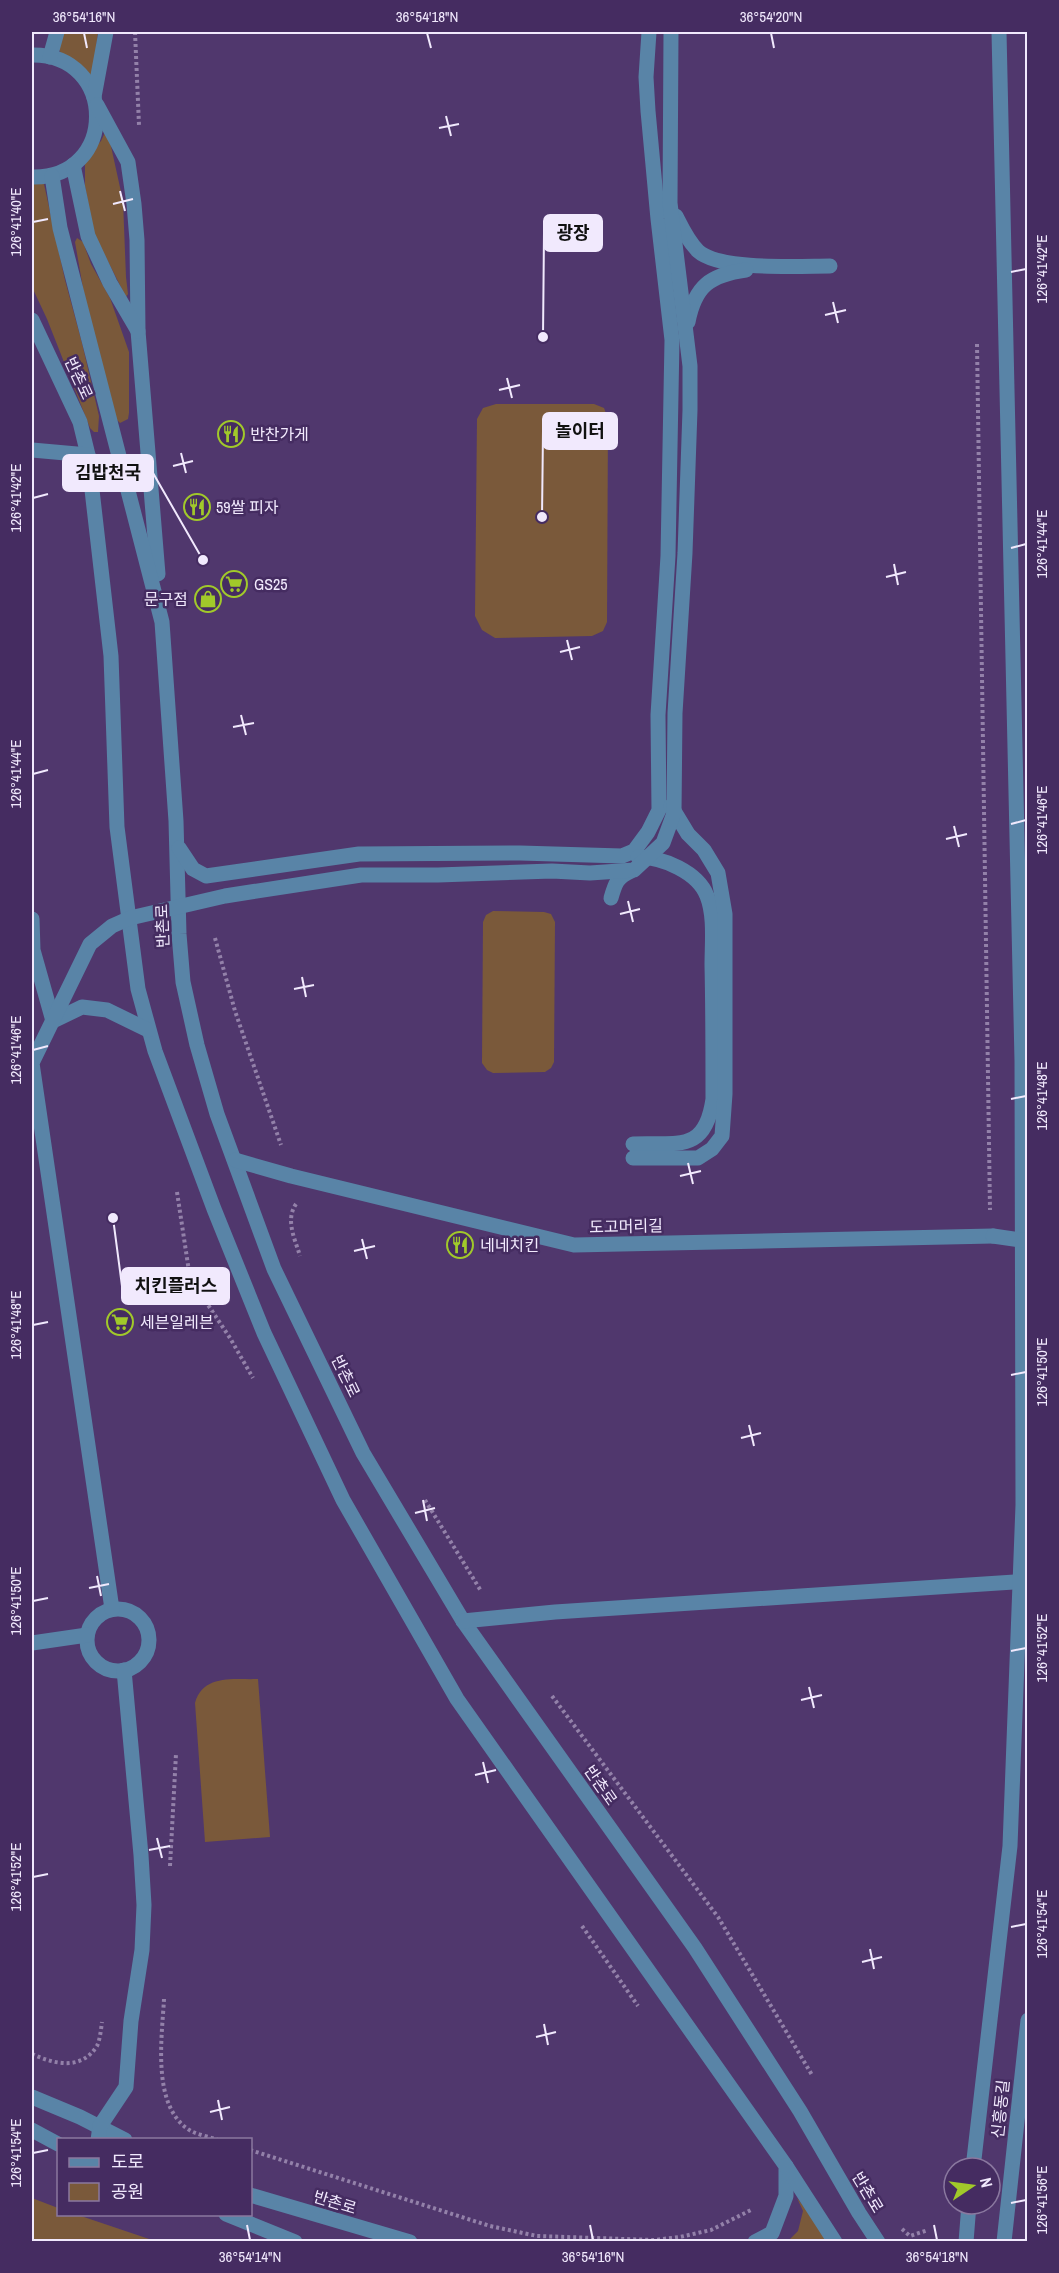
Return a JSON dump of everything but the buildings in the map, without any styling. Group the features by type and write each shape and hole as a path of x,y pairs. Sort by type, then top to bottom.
{"street":[{"path":"50,57 57,32"},
{"path":"32,177 52,176 73,165 81,159 91,143 97,125 95,101 106,32"},
{"path":"622,856 634,851 648,832 659,810 658,715 668,556 673,368 671,316 658,219 648,111 646,77 650,32"},
{"path":"611,898 616,881 621,875 634,870 663,843 674,813 675,713 685,553 690,366 670,203 670,32"},
{"path":"974,2156 1010,1846 1024,1582 1022,1061 999,32"},
{"path":"32,55 50,57 74,68 86,80 128,162 137,240 138,331 162,622"},
{"path":"73,165 88,236 110,284 138,331"},
{"name":"반촌로","path":"52,176 60,228 162,622 176,821 179,934 183,981 197,1045 217,1114 274,1269 363,1453 463,1621 695,1948 800,2111 859,2213 878,2241"},
{"path":"670,203 684,233 699,253 729,263 767,267"},
{"path":"686,333 691,306 698,291 713,279 729,272 767,267 830,266"},
{"name":"반촌로","path":"32,320 80,422 88,455 111,656 117,827 138,989 148,1030 214,1209 264,1333 343,1500 457,1700 786,2166 835,2241"},
{"path":"32,450 88,455"},
{"path":"176,821 179,848 186,862 193,869 207,876 359,855 520,853 647,857 682,868 700,884 708,896 712,929 713,1100 711,1114 705,1130 694,1140 633,1151 698,1158 712,1149 722,1136 725,1094 725,914 718,873 704,850 688,834 674,813 659,775"},
{"path":"112,1609 32,1063 90,944 112,926 130,918 225,896 361,875 552,871 590,873 634,870"},
{"path":"32,920 33,950 53,1021"},
{"path":"53,1021 82,1007 107,1010 148,1030"},
{"name":"도고머리길","path":"235,1160 302,1179 574,1245 993,1236 1028,1241"},
{"path":"463,1621 579,1611 1024,1582"},
{"path":"112,1609 131,1611 139,1616 149,1632 147,1651 134,1667 114,1671 96,1663 87,1646 87,1635 95,1618 102,1612 112,1609"},
{"path":"32,1643 87,1635"},
{"path":"99,2133 126,2087 131,2021 142,1950 144,1905 141,1855 124,1670"},
{"name":"신흥동길","path":"1004,2240 1028,2020"},
{"path":"32,2097 99,2133 121,2138"},
{"path":"32,2130 57,2143"},
{"path":"755,2241 772,2234 786,2196 786,2166"},
{"name":"반촌로","path":"252,2196 410,2241"},
{"path":"231,2216 295,2241"},
{"path":"966,2241 968,2216"}],"path":[{"path":"977,342 990,1212"},
{"path":"215,938 238,1021 283,1152"},
{"path":"301,1200 294,1205 291,1227 303,1266"},
{"path":"425,1500 481,1592"},
{"path":"170,1870 176,1754"},
{"path":"164,1998 160,2068 172,2112 191,2131 215,2138"},
{"path":"32,2054 69,2065 97,2045 103,2018"}],"green space":[{"path":"50,32 98,32 91,89 66,63"},
{"path":"107,128 123,201 128,294 126,297 94,234 85,186 85,165 88,155 101,141"},
{"path":"32,180 42,180 44,184 99,416 98,432 90,428 32,287"},
{"path":"77,238 83,242 91,264 110,298 129,352 129,413 128,419 120,423 116,419 84,294 75,242"},
{"path":"496,404 594,404 604,408 608,419 607,622 603,631 592,636 495,638 482,630 475,616 477,419 483,408"},
{"path":"493,911 544,912 551,914 555,922 554,1062 545,1072 493,1073 487,1070 482,1063 483,922 486,915"},
{"path":"230,1679 258,1679 270,1837 205,1842 195,1703 199,1694 212,1683"},
{"path":"32,2198 57,2208 57,2216 81,2216 155,2241 32,2241"},
{"path":"797,2198 831,2241 787,2242 798,2231 803,2211"}],"place":[{"name":"광장","path":"543,337"},
{"name":"반찬가게","path":"231,434"},
{"name":"59쌀 피자","path":"197,507"},
{"name":"놀이터","path":"542,517"},
{"name":"김밥천국","path":"203,560"},
{"name":"GS25","path":"234,584"},
{"name":"문구점","path":"208,599"},
{"name":"치킨플러스","path":"113,1218"},
{"name":"네네치킨","path":"460,1245"},
{"name":"세븐일레븐","path":"120,1322"}]}
